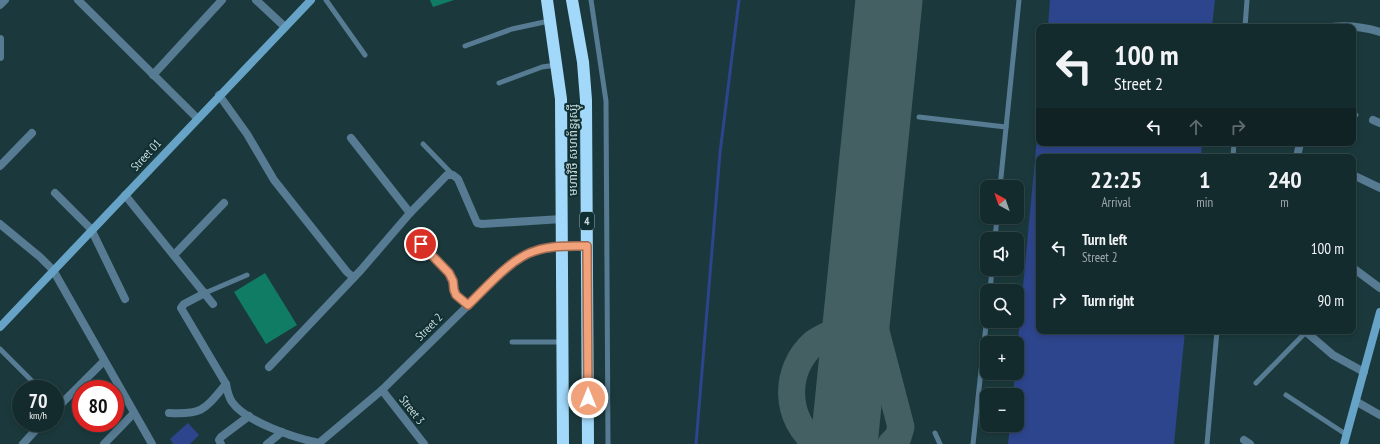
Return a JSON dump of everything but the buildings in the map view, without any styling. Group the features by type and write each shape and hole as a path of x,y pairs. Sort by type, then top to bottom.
{"highway":[{"name":"មហាវិថី សហព័ន្ធរុស្ស៊ី","path":"547,0 561,99 563,444"},
{"name":"មហាវិថី សហព័ន្ធរុស្ស៊ី","path":"572,0 583,62 586,100 588,444"}],"street":[{"path":"0,5 5,0"},
{"path":"78,0 197,118"},
{"path":"153,75 222,0"},
{"path":"256,0 285,27"},
{"name":"Street 01","path":"0,327 91,229 311,0"},
{"path":"1356,27 1366,27 1380,32"},
{"path":"0,39 0,57"},
{"path":"219,96 248,134 274,180 347,272 354,277"},
{"path":"0,166 32,133"},
{"path":"351,138 410,213"},
{"path":"269,367 361,270 410,213 447,175 453,175 458,179 477,223 482,224 562,219"},
{"path":"1356,176 1380,188"},
{"path":"56,193 91,229 125,299"},
{"path":"125,195 213,304"},
{"path":"174,255 224,203"},
{"path":"0,224 40,257 53,270 152,444"},
{"path":"421,244 449,273 453,281 456,295 468,305"},
{"name":"Street 2","path":"205,293 184,304 181,308 226,384 228,394 233,403 249,416 282,432 296,438 319,444 382,390 468,305 517,260 534,251 562,246 587,246"},
{"path":"1356,270 1380,288"},
{"path":"1344,444 1357,402 1380,312"},
{"path":"1307,334 1333,355 1364,372"},
{"path":"64,399 104,361"},
{"path":"169,413 197,412 206,406 226,384"},
{"name":"Street 3","path":"382,390 424,444"},
{"path":"1357,402 1380,415"},
{"path":"104,444 134,413"},
{"path":"221,444 219,440 221,437 249,416"},
{"path":"23,444 34,432"},
{"path":"267,444 282,432"}],"lane":[{"path":"326,0 365,55"},
{"path":"591,0 606,101 608,444"},
{"path":"1001,180 1019,0"},
{"path":"1245,24 1247,0"},
{"path":"465,46 512,29 550,21"},
{"path":"499,83 542,67 557,65"},
{"path":"919,117 1006,127"},
{"path":"423,144 453,175"},
{"path":"205,293 247,275"},
{"path":"973,444 986,328"},
{"path":"1207,444 1218,334"},
{"path":"1256,383 1303,334"},
{"path":"512,342 563,342"},
{"path":"0,349 31,380"},
{"path":"1286,395 1347,435"},
{"path":"935,433 940,444"}],"water":[{"path":"1050,0 1215,0 1212,24 1048,24"},
{"path":"1036,146 1202,146 1201,154 1036,154 1036,334 1185,334 1174,444 1008,444 1009,432 1024,432 1024,388 1014,388 1014,380 1024,380 1024,336 1018,336 1019,328 1024,328 1023,284"},
{"path":"188,423 199,435 190,444 173,444 170,439"}],"waterway":[{"path":"696,444 720,153 739,0"}],"taxiway":[{"path":"861,274 901,427 898,437 891,444"},
{"path":"818,444 807,434 799,422 794,409 792,395 793,380 797,367 804,354 814,343 836,331 845,321 860,286"}],"runway":[{"path":"844,444 889,0"}],"route":[{"path":"421,244 449,273 453,281 456,295 468,305 517,260 534,251 562,246 587,246 588,398"}]}
